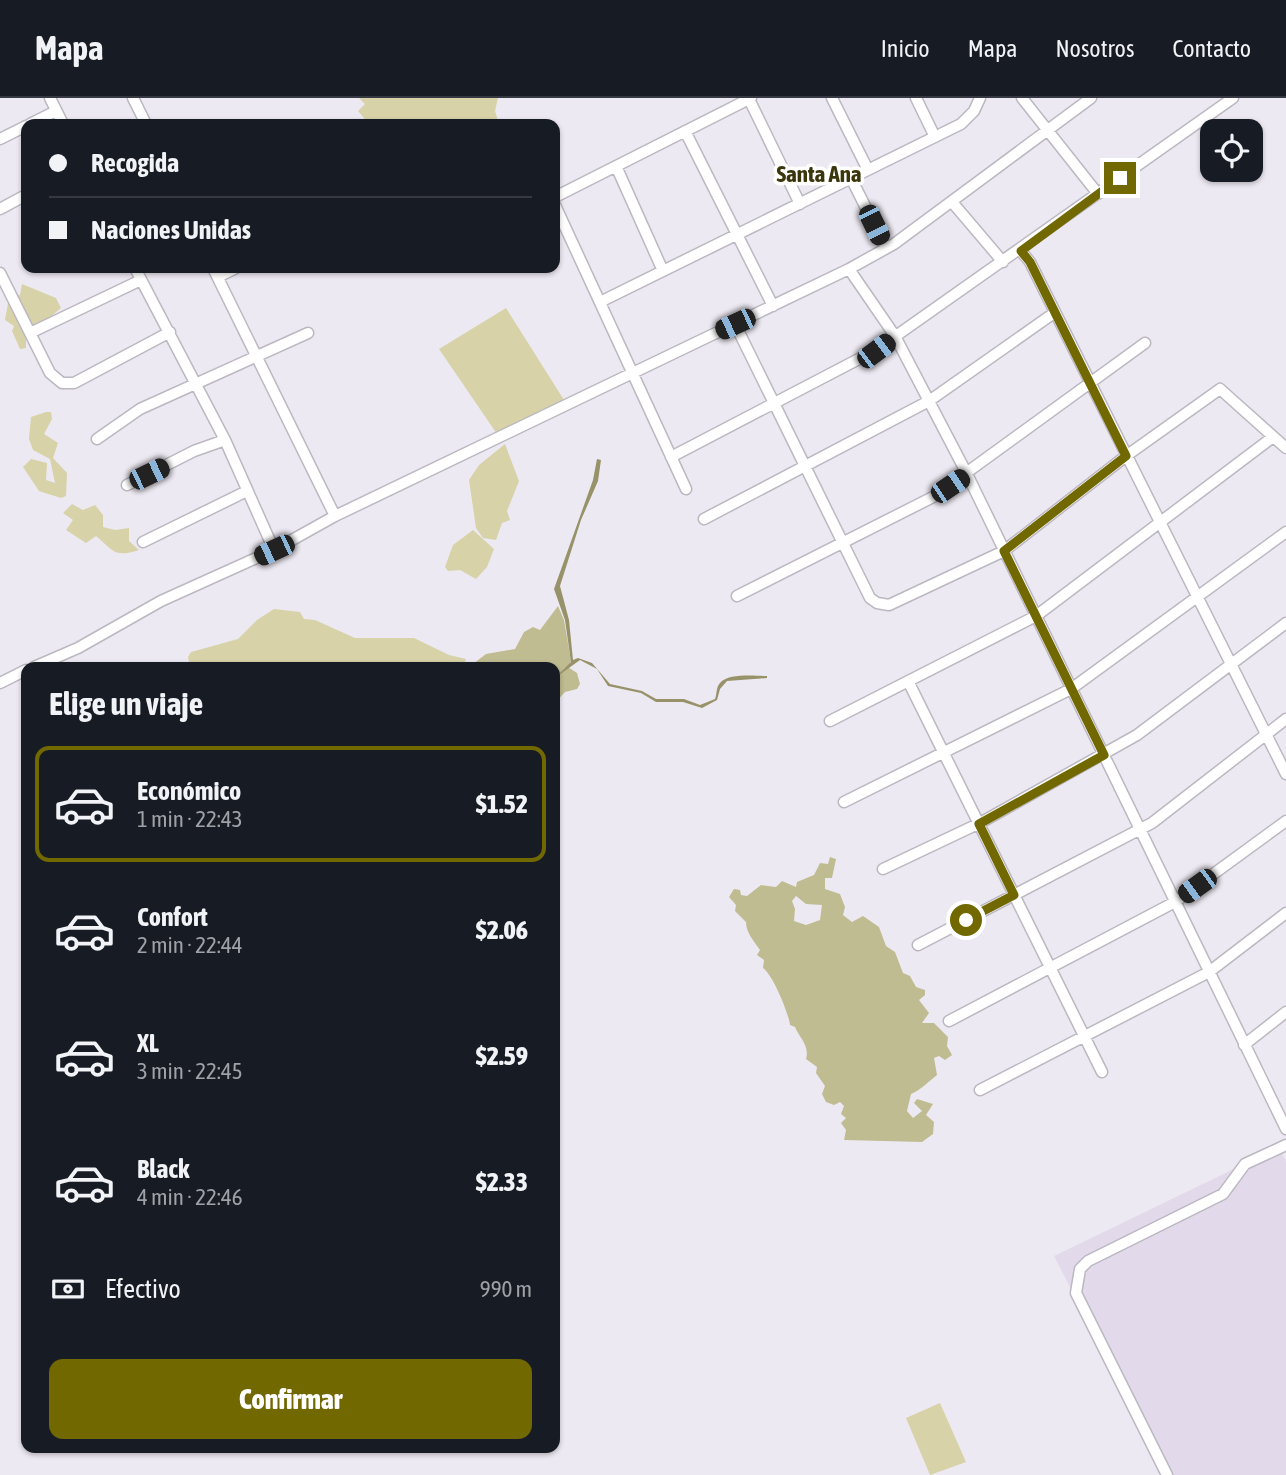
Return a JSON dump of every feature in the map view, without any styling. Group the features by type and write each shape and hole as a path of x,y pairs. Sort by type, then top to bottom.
{"street":[{"path":"50,98 60,119"},
{"path":"133,98 144,119"},
{"path":"560,194 750,98 800,204"},
{"path":"832,98 868,170"},
{"path":"916,98 935,137"},
{"path":"968,98 974,111"},
{"path":"600,302 961,124 974,111 980,98"},
{"path":"1022,98 1098,194"},
{"path":"45,662 85,644 161,601 274,550 335,516 849,269 886,248 952,202 1091,98"},
{"path":"671,457 876,351 1021,251 1233,98"},
{"path":"40,119 56,111"},
{"path":"0,139 21,128"},
{"path":"685,131 773,306"},
{"path":"615,166 663,271"},
{"path":"851,178 886,248"},
{"path":"0,209 21,198"},
{"path":"952,202 1003,262"},
{"path":"560,216 687,489"},
{"path":"1021,251 1030,262 1089,385 1286,774"},
{"path":"849,269 895,336 967,474 1244,1045 1282,1111 1286,1129"},
{"path":"0,273 50,373 62,383 74,383 170,332"},
{"path":"138,273 225,440 274,550"},
{"path":"216,273 335,516"},
{"path":"30,334 141,280"},
{"path":"704,519 929,401 1054,313"},
{"path":"735,324 772,406 870,598 877,603 889,605 1004,551 1126,456 1220,389 1286,448"},
{"path":"97,439 140,409 308,332"},
{"path":"737,596 933,497 1145,343"},
{"path":"830,721 1036,616 1273,437"},
{"path":"127,485 194,451 225,440"},
{"path":"143,542 247,491"},
{"path":"844,802 1071,689 1286,532"},
{"path":"883,869 979,824 1137,735 1286,624"},
{"path":"0,683 21,672"},
{"path":"908,681 1102,1072"},
{"path":"918,946 1139,829 1286,719"},
{"path":"949,1021 1175,902 1286,821"},
{"path":"980,1090 1209,972 1286,913"},
{"path":"1244,1045 1286,1012"},
{"path":"1167,1475 1076,1293 1080,1269 1088,1261 1223,1194 1245,1164 1286,1145"}],"shaded area":[{"path":"359,98 498,98 495,111 497,119 364,119 358,111 365,104"},
{"path":"22,284 56,298 61,308 26,337 26,348 20,349 12,331 14,326 5,320 9,298 20,295"},
{"path":"506,308 564,400 497,434 439,349"},
{"path":"51,412 52,419 44,434 58,443 53,458 67,473 66,496 61,498 39,491 23,467 31,459 47,463 46,480 55,483 50,459 33,450 29,439 31,417"},
{"path":"505,444 519,481 507,511 510,520 502,523 496,540 483,538 476,528 469,480 479,465"},
{"path":"597,459 601,460 598,481 581,520 560,586 569,620 573,660 578,658 592,663 610,684 642,691 656,699 684,699 700,705 715,699 719,685 724,680 735,676 767,678 727,681 720,689 717,700 702,708 683,702 656,702 641,693 608,686 597,669 580,660 560,674 571,662 565,620 554,589 593,480"},
{"path":"72,504 83,510 95,505 103,515 103,527 115,530 129,528 129,541 139,550 115,552 96,536 86,543 66,530 73,520 63,513"},
{"path":"473,530 494,549 487,567 476,579 460,570 448,571 445,567 453,545"},
{"path":"558,606 564,620 571,661 568,667 577,673 580,684 577,689 565,692 560,698 560,662 476,662 486,654 515,649 524,632 533,627 540,630"},
{"path":"274,609 300,612 304,619 315,620 355,638 414,638 449,655 466,659 465,662 189,662 191,652 238,639 257,620"},
{"path":"830,857 836,859 832,878 825,878 825,889 840,894 845,907 843,915 852,922 863,916 879,927 886,946 895,952 903,973 910,976 916,987 925,990 925,995 919,1000 929,1013 922,1023 934,1023 948,1037 947,1046 952,1055 945,1060 939,1056 934,1058 937,1075 911,1094 907,1111 913,1118 922,1111 914,1103 917,1099 933,1104 926,1115 934,1122 933,1134 922,1142 844,1140 846,1130 841,1123 846,1118 841,1114 844,1106 840,1102 834,1105 826,1102 822,1094 825,1086 816,1073 817,1067 806,1059 804,1042 795,1027 790,1025 780,995 763,968 764,960 757,955 760,950 729,897 734,889 747,896 761,885 776,887 782,881 796,887 797,882 814,875 820,863 828,864","holes":["796,896 806,904 822,905 820,920 806,925 794,921 795,909 792,901"]},
{"path":"1279,1147 1286,1161 1286,1475 1166,1475 1054,1256"},
{"path":"940,1403 966,1462 930,1475 906,1418"}],"district":[{"name":"Santa Ana","path":"819,174"}],"route":[{"path":"966,920 1014,895 979,824 1104,755 1004,551 1126,456 1030,262 1021,251 1120,178"}]}
